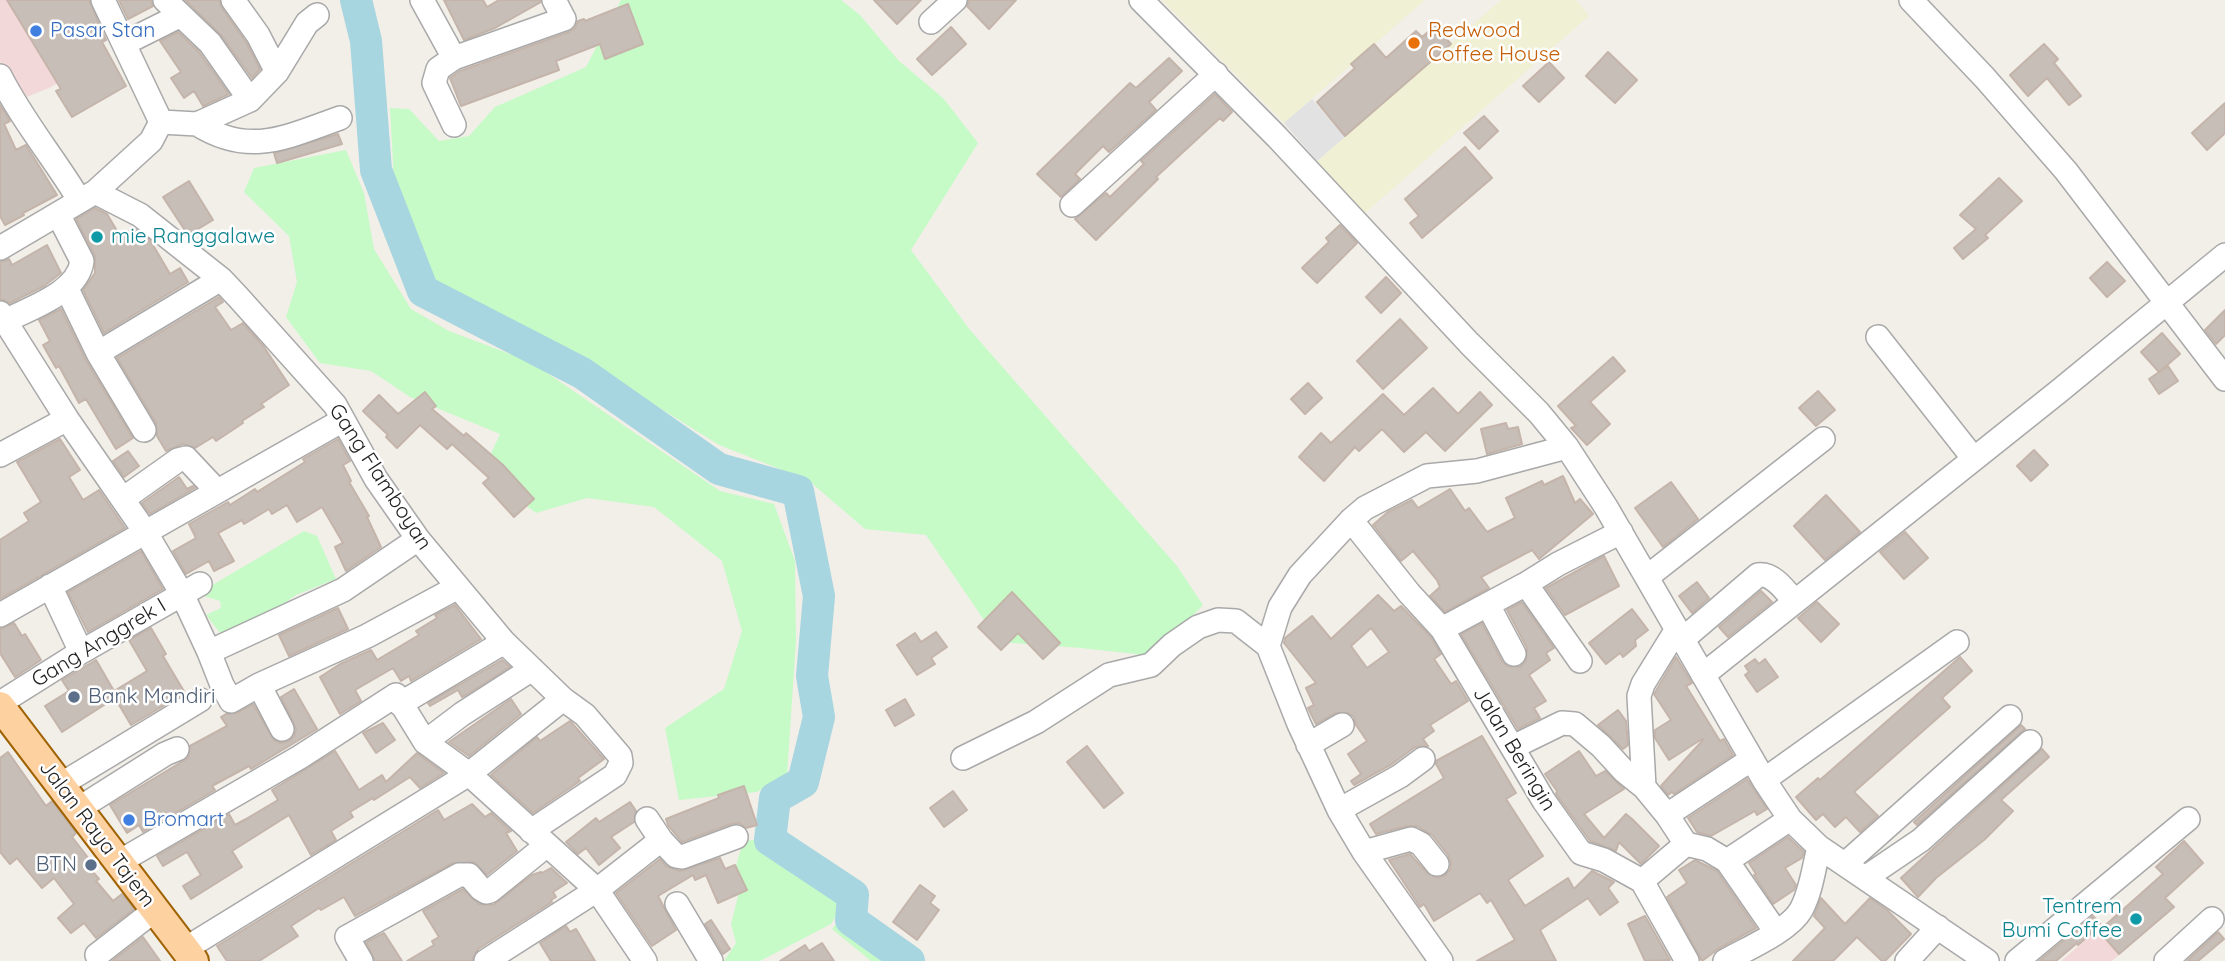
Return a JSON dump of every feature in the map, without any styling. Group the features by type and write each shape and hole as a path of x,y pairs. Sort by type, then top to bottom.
{"main road":[{"name":"Jalan Raya Tajem","path":"0,705 190,955"}],"street":[{"path":"103,0 161,122"},
{"path":"233,0 258,35 277,72"},
{"path":"422,0 454,58"},
{"path":"454,125 434,83 438,69 454,58 564,19 554,0"},
{"path":"931,22 955,0"},
{"path":"1141,0 1216,74 1426,294 1469,343 1539,413 1567,447 1621,532 1764,780 1790,819 1819,847 1987,961"},
{"path":"1911,0 1985,78 2066,172 2225,379"},
{"path":"125,43 172,8 210,44 250,100"},
{"path":"161,122 197,124 250,100 277,72 307,23 318,13"},
{"path":"1072,205 1216,74"},
{"path":"0,76 15,107 55,161 88,196"},
{"path":"197,124 216,136 259,143 340,118"},
{"path":"1,247 88,196 151,141 161,122"},
{"name":"Gang Flamboyan","path":"88,196 140,215 221,278 335,405 376,479 418,539 504,642 563,699 585,715 620,757 621,763 615,775 539,838"},
{"path":"58,214 82,261 81,268 67,289 3,317 66,419 146,533 191,589 209,652 231,701 258,685 367,636 458,587"},
{"path":"1703,675 2059,392 2225,255"},
{"path":"98,353 221,278"},
{"path":"67,289 98,353 144,430"},
{"path":"1878,337 1974,459"},
{"path":"0,455 66,419"},
{"path":"0,615 343,420"},
{"path":"1647,577 1823,439"},
{"path":"1268,646 1280,607 1300,575 1365,508 1427,476 1477,471 1567,447"},
{"path":"123,499 178,460 186,458 217,491"},
{"name":"Jalan Beringin","path":"1351,520 1409,593 1442,629 1544,801 1581,853 1604,860 1642,881"},
{"path":"1442,629 1621,532"},
{"path":"209,652 343,590 418,539"},
{"path":"1644,787 1639,696 1643,684 1680,634 1758,575 1768,575 1783,587 1794,601"},
{"path":"1526,584 1580,661"},
{"path":"50,586 81,652"},
{"name":"Gang Anggrek I","path":"0,705 81,652 191,589"},
{"path":"1488,605 1514,654"},
{"path":"963,758 1036,722 1109,675 1151,665 1172,645 1198,627 1217,620 1236,621 1268,646 1308,745 1339,810 1364,852 1441,961"},
{"path":"400,704 504,642"},
{"path":"1764,780 1957,642"},
{"path":"425,742 462,714 532,669"},
{"path":"258,685 282,729"},
{"path":"119,862 300,757 396,695 425,742 469,774 597,890 645,961"},
{"path":"190,955 469,774 563,699"},
{"path":"60,785 200,700"},
{"path":"1845,864 2010,717"},
{"path":"1514,747 1562,723 1578,726 1644,787 1686,844 1707,849 1727,861 1776,932"},
{"path":"1308,745 1342,724"},
{"path":"1865,878 1921,840 2029,742"},
{"path":"78,808 177,749"},
{"path":"1339,810 1400,776 1423,759"},
{"path":"1667,815 1752,759"},
{"path":"647,819 676,856 682,857 736,837"},
{"path":"1727,861 1790,819"},
{"path":"2017,961 2188,819"},
{"path":"361,961 347,937 459,875 469,875 481,889 490,891 539,838"},
{"path":"1364,852 1411,839 1419,841 1437,864"},
{"path":"486,961 597,890 661,840"},
{"path":"1686,844 1642,881 1687,961"},
{"path":"1724,961 1776,932 1796,917 1802,908 1819,847"},
{"path":"677,904 711,961"},
{"path":"97,955 155,910"},
{"path":"2166,961 2212,919"},
{"path":"1906,961 1938,927"}],"shaded area":[{"name":"Pasar Stan","path":"0,0 53,0 92,64 49,88 19,100 0,61"},
{"path":"1312,99 1345,137 1317,161 1284,123"},
{"name":"Tentrem Bumi Coffee","path":"2153,883 2173,907 2112,961 2061,961"}],"green space":[{"path":"621,0 841,0 860,15 898,60 944,99 978,143 911,250 970,330 1177,566 1203,605 1154,656 999,642 926,535 865,529 808,480 719,445 509,318 435,281 394,182 390,108 409,109 439,141 469,136 495,107 586,67"},
{"path":"1162,0 1425,0 1284,123"},
{"path":"1501,0 1576,0 1589,16 1364,214 1317,161"},
{"path":"346,150 364,193 374,249 411,309 449,331 531,362 720,491 774,504 795,561 796,641 787,775 757,792 679,800 665,728 724,689 742,631 722,561 654,507 587,498 536,513 482,473 500,434 410,397 371,371 320,363 286,317 297,282 289,236 244,192 254,168"},
{"path":"304,531 317,536 336,579 296,595 268,616 221,634 206,615 221,608 220,601 197,594"},
{"path":"755,840 844,902 831,924 760,961 724,961 736,943 731,924 739,892 736,866 743,841"},
{"path":"840,919 896,961 871,961 832,929"}],"building":[{"path":"7,0 89,0 106,40 102,42 126,86 72,117 56,91 61,89"},
{"path":"119,0 151,0 153,6 128,19"},
{"path":"185,0 219,0 260,69 252,78 221,35"},
{"path":"444,0 483,0 487,7 499,0 541,2 495,28 464,40"},
{"path":"874,0 921,0 897,24"},
{"path":"969,0 1016,0 989,29 967,6"},
{"path":"628,4 643,44 605,59 600,44 556,61 559,70 461,106 450,78 460,71 569,32 575,28 578,21 585,21"},
{"path":"1435,26 1451,44 1345,136 1317,102 1355,68 1351,64 1374,44 1386,58 1416,31 1422,37"},
{"path":"951,27 966,44 932,75 917,59"},
{"path":"178,32 199,52 229,94 203,106 194,91 184,98 171,78 181,72 160,41"},
{"path":"2044,44 2058,59 2054,63 2081,96 2069,105 2047,78 2028,96 2010,75"},
{"path":"1608,52 1637,80 1615,103 1586,76"},
{"path":"1169,58 1182,71 1149,102 1156,110 1109,152 1103,146 1075,174 1080,179 1061,197 1037,174 1130,83 1136,88"},
{"path":"1549,62 1564,78 1539,102 1523,86"},
{"path":"1215,94 1232,112 1223,121 1220,118 1156,177 1158,179 1096,240 1075,219 1106,193 1110,197 1144,164 1141,161"},
{"path":"2225,103 2225,133 2207,150 2192,133"},
{"path":"0,105 10,121 4,124 16,150 26,145 57,195 5,225 0,216"},
{"path":"1484,116 1498,131 1479,149 1464,133"},
{"path":"338,134 342,144 277,163 274,153"},
{"path":"1465,147 1492,178 1422,238 1410,223 1419,216 1405,199"},
{"path":"1999,178 2022,201 1985,235 1988,238 1963,259 1954,248 1976,229 1960,215"},
{"path":"189,181 213,220 188,235 163,197"},
{"path":"95,208 107,214 120,236 134,228 150,240 170,274 180,268 188,282 104,333 83,290 95,273 95,256 76,219"},
{"path":"1340,225 1357,243 1317,283 1302,268 1329,242 1326,238"},
{"path":"47,245 61,273 44,286 10,303 0,299 0,262 9,259 12,265"},
{"path":"2107,262 2125,281 2107,297 2090,278"},
{"path":"1386,277 1401,293 1381,313 1366,297"},
{"path":"219,297 223,302 215,307 231,330 243,323 264,347 289,385 261,404 264,407 216,441 213,437 195,448 183,444 166,451 157,436 156,423 117,358"},
{"path":"61,309 86,360 133,438 116,449 86,399 79,403 59,366 56,368 43,345 50,341 39,320"},
{"path":"2225,310 2225,335 2216,344 2205,330"},
{"path":"1400,319 1427,348 1383,389 1357,361"},
{"path":"2162,333 2180,354 2159,372 2141,352"},
{"path":"1613,357 1625,371 1590,402 1610,424 1587,445 1571,428 1576,426 1558,406"},
{"path":"2168,366 2178,381 2159,394 2149,379"},
{"path":"1308,383 1322,398 1305,414 1291,399"},
{"path":"1433,388 1458,414 1480,392 1492,405 1445,451 1426,432 1404,452 1382,429 1359,451 1355,447 1324,481 1299,457 1321,433 1331,443 1383,394 1404,415"},
{"path":"1818,391 1835,410 1816,426 1799,408"},
{"path":"425,392 436,406 432,409 464,436 466,433 503,465 534,499 514,517 483,483 489,478 452,444 447,449 420,425 397,448 386,437 388,435 363,411 379,395 398,414"},
{"path":"1506,423 1508,429 1518,427 1522,444 1487,454 1481,429"},
{"path":"60,439 80,470 69,477 83,500 99,490 125,528 0,599 0,540 29,521 24,513 41,502 17,462"},
{"path":"338,439 350,461 343,465 351,481 349,482 369,516 367,517 381,547 346,571 335,547 343,543 322,507 297,522 287,505 272,514 269,509 244,524 242,520 218,533 234,561 214,571 209,561 186,574 173,551 196,538 189,524 228,502 230,505 255,489 257,492 305,462 303,459"},
{"path":"2034,450 2048,465 2031,481 2017,466"},
{"path":"128,451 139,466 124,477 113,461"},
{"path":"1563,476 1575,503 1580,499 1593,514 1539,559 1532,550 1481,577 1489,588 1445,612 1430,596 1440,587 1437,580 1413,551 1401,561 1373,525 1388,512 1412,500 1418,508 1450,489 1465,511 1469,508 1487,532 1515,518 1506,498 1542,481 1544,485"},
{"path":"179,477 187,489 193,486 195,488 150,514 142,503"},
{"path":"1671,482 1698,519 1663,547 1635,508"},
{"path":"1826,495 1860,532 1825,560 1794,526"},
{"path":"1905,532 1928,558 1904,579 1880,552"},
{"path":"141,551 163,589 88,632 68,592"},
{"path":"1604,556 1619,586 1565,615 1546,588"},
{"path":"1697,582 1709,598 1692,613 1679,596"},
{"path":"1761,591 1772,602 1728,637 1719,627"},
{"path":"1012,592 1060,643 1043,659 1018,633 1001,650 978,627"},
{"path":"1378,595 1394,611 1401,606 1431,637 1441,654 1434,659 1451,684 1456,681 1468,701 1430,725 1434,731 1423,739 1428,746 1415,747 1392,764 1354,785 1351,781 1361,774 1348,754 1367,741 1354,717 1348,713 1336,713 1316,724 1308,708 1314,705 1306,688 1316,683 1284,643 1285,638 1312,616 1331,639","holes":["1371,628 1389,652 1367,668 1351,646"]},
{"path":"1522,602 1554,648 1546,653 1550,660 1529,675 1546,701 1534,708 1540,718 1518,729 1461,634 1482,623 1502,661 1507,666 1520,667 1526,661 1527,648 1507,610"},
{"path":"1817,602 1839,624 1821,642 1798,618"},
{"path":"455,605 481,639 411,681 409,676 401,681 393,668 355,690 361,701 340,714 320,677 340,664 371,650 377,660 419,635 416,631 437,618 435,615"},
{"path":"338,608 348,629 289,656 279,635"},
{"path":"1632,609 1648,630 1635,640 1636,646 1623,657 1620,653 1606,664 1589,643"},
{"path":"14,623 22,636 25,634 41,660 15,677 0,653 0,629"},
{"path":"151,628 166,654 163,656 185,693 131,725 115,698 62,732 45,706 69,691 62,680 96,660 114,691 147,671 129,640"},
{"path":"936,632 947,647 931,658 935,664 917,675 897,645 915,633 921,642"},
{"path":"1676,657 1692,683 1686,686 1720,741 1724,739 1733,755 1674,794 1672,792 1668,795 1661,786 1703,740 1669,760 1655,738 1655,730 1671,720 1654,694"},
{"path":"1960,657 1972,671 1942,698 1950,707 1854,792 1878,816 1860,832 1846,817 1835,827 1823,814 1816,820 1796,797 1818,778 1820,780"},
{"path":"1755,659 1759,664 1765,659 1778,677 1757,692 1745,675 1749,672 1745,666"},
{"path":"502,660 510,667 466,695 462,697 458,690 430,706 428,703"},
{"path":"294,689 317,729 251,769 249,766 212,786 215,790 143,832 139,825 127,833 110,805 188,758 190,746 227,726 221,717 226,714 237,713 253,704 274,740 281,743 289,741 296,729 281,697"},
{"path":"511,699 521,714 469,756 449,742"},
{"path":"905,699 914,715 895,726 886,710"},
{"path":"1618,710 1626,721 1628,745 1623,749 1598,725"},
{"path":"570,721 604,759 578,778 580,781 533,813 491,775 537,737 540,741"},
{"path":"383,723 395,740 376,753 363,733"},
{"path":"2021,725 2025,729 1917,825 1914,822"},
{"path":"1482,736 1516,793 1506,799 1543,856 1508,880 1525,906 1568,878 1574,889 1592,871 1614,882 1608,888 1618,902 1600,915 1588,898 1540,930 1556,961 1477,961 1515,940 1491,900 1487,903 1480,893 1434,921 1424,904 1420,907 1389,860 1410,854 1427,873 1438,878 1450,870 1448,855 1432,835 1417,826 1376,834 1370,824 1444,778 1436,761"},
{"path":"1087,746 1123,793 1104,808 1067,762"},
{"path":"2042,749 2049,757 2001,800 2013,811 1918,897 1901,878"},
{"path":"335,751 359,790 382,775 386,782 417,753 444,773 420,788 410,777 350,812 353,817 331,831 336,840 311,855 289,815 232,851 242,867 191,899 183,886 201,875 187,852 163,866 157,856 229,814 235,825 246,819 278,800 272,790"},
{"path":"1579,751 1596,776 1605,771 1624,789 1584,814 1604,838 1626,814 1632,819 1659,846 1641,864 1619,842 1616,851 1590,841 1545,774"},
{"path":"8,752 46,806 52,801 76,833 72,837 96,868 92,871 99,879 96,881 113,901 122,894 134,909 96,938 84,923 71,933 58,918 74,904 54,878 42,888 17,858 10,864 0,852 0,758"},
{"path":"1747,779 1767,809 1757,815 1755,811 1711,836 1697,832 1688,818"},
{"path":"744,786 757,825 746,828 739,823 731,824 682,842 668,825 666,819"},
{"path":"953,791 967,810 944,827 930,808"},
{"path":"630,802 636,811 634,822 611,837 620,848 599,865 586,848 578,854 566,842 596,818 599,822"},
{"path":"472,804 485,817 491,813 511,831 506,833 517,851 487,875 474,862 453,863 355,916 344,897 321,910 319,908 291,926 298,936 259,961 227,961 217,946 438,810 444,820"},
{"path":"1788,837 1804,852 1802,858 1785,868 1796,885 1794,890 1773,904 1749,863"},
{"name":"Tentrem Bumi Coffee","path":"2184,841 2203,863 2165,898 2174,907 2119,954 2099,931 2163,874 2156,867"},
{"path":"720,858 725,869 735,865 747,890 718,903 706,875 695,880 693,875 658,896 676,930 652,946 616,893 660,859 666,866 680,871"},
{"path":"1695,860 1717,871 1756,928 1702,961 1667,897 1687,883 1679,870"},
{"path":"551,868 567,883 553,892 556,897 552,902 478,949 472,961 407,961 434,945 432,941 439,937 423,911 463,889 479,904 493,905 532,875"},
{"path":"920,885 935,896 930,903 939,910 917,940 893,922"},
{"path":"1821,898 1845,924 1870,898 1887,910 1911,934 1885,961 1857,937 1833,961 1793,961 1825,928 1814,916"},
{"path":"1645,916 1670,960 1645,961 1628,924"},
{"path":"2093,916 2101,925 2078,945 2077,943 2056,961 2039,961"},
{"path":"711,920 730,949 723,954 705,924"},
{"path":"566,926 570,932 576,929 595,961 551,961 540,943"},
{"path":"2218,932 2224,939 2198,961 2187,961"},
{"path":"384,933 402,961 375,961 366,942"},
{"path":"143,937 160,961 112,961"},
{"path":"822,943 834,961 780,961 805,945 809,951"}],"waterway":[{"path":"356,0 366,41 376,170 423,291 582,373 719,469 798,491 819,596 812,676 819,717 803,782 775,798 770,840 853,895 851,920 909,961"}],"place":[{"name":"Pasar Stan","path":"36,31"},
{"name":"Redwood Coffee House","path":"1414,43"},
{"name":"mie Ranggalawe","path":"97,237"},
{"name":"Bank Mandiri","path":"74,697"},
{"name":"Bromart","path":"129,820"},
{"name":"BTN","path":"91,865"},
{"name":"Tentrem Bumi Coffee","path":"2136,919"}]}
